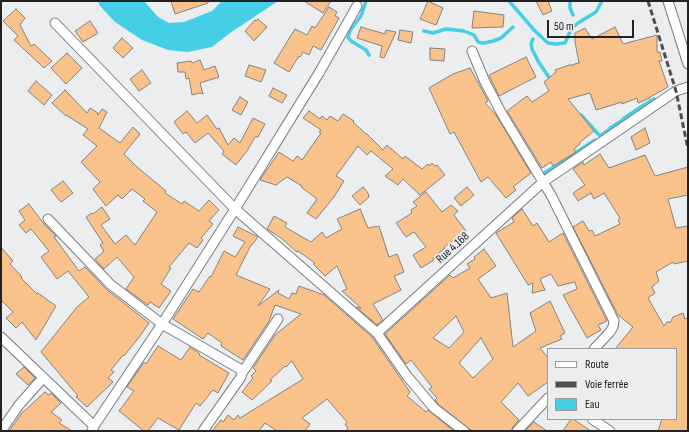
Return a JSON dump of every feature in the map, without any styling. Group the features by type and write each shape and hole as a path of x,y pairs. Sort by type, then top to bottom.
{"street":[{"path":"668,1 688,64"},
{"path":"1,336 93,429 235,209 319,73 357,6"},
{"path":"55,23 235,209 377,333 407,376 434,408 464,431"},
{"path":"472,51 485,82 502,114 551,195 614,321 614,327 595,348"},
{"name":"Rue 4.168","path":"377,333 543,182 676,91 688,87"},
{"path":"48,219 110,284 162,324 240,369 242,373"},
{"path":"203,431 241,377 242,373 278,319"},
{"path":"1,431 19,405 43,378"},
{"path":"517,431 547,399"},
{"path":"594,420 610,431"}],"water":[{"path":"98,1 144,1 158,17 169,23 184,22 212,11 222,1 278,1 212,47 188,52 168,50 142,40 115,22 100,6"}],"building":[{"path":"171,1 208,1 208,3 175,14"},
{"path":"304,1 331,1 323,13"},
{"path":"428,1 443,8 436,25 420,19"},
{"path":"536,1 548,1 552,11 543,15"},
{"path":"329,7 337,12 335,16 339,18 321,50 313,46 309,55 303,52 289,72 274,63 295,29 307,35 312,26 315,28"},
{"path":"16,9 25,18 20,25 31,46 34,44 52,61 44,68 14,40 18,36 3,21"},
{"path":"474,11 504,15 503,27 472,28"},
{"path":"258,19 267,27 254,41 245,31 255,20 256,21"},
{"path":"90,21 98,33 83,42 75,31"},
{"path":"361,27 385,34 386,30 396,32 384,58 380,57 382,46 357,38"},
{"path":"615,27 623,44 657,35 657,52 660,52 662,61 659,61 668,87 650,98 638,103 637,98 622,104 622,102 596,110 590,93 568,99 594,131 579,143 580,144 574,149 576,152 553,166 551,162 542,168 507,111 527,96 532,102 549,91 544,82 556,72 555,70 579,63 575,33 585,28 592,39"},
{"path":"400,30 413,32 411,43 398,40"},
{"path":"122,38 133,48 123,58 113,48"},
{"path":"430,48 445,49 444,61 430,60"},
{"path":"67,53 82,68 66,84 51,68"},
{"path":"526,57 536,77 499,96 489,75"},
{"path":"200,60 204,70 215,66 219,77 200,83 203,94 200,93 192,95 189,78 186,79 185,72 178,72 177,63 191,61 192,63"},
{"path":"249,65 266,70 261,82 245,76"},
{"path":"470,68 488,101 485,103 496,115 531,173 513,187 516,190 506,198 488,177 481,182 454,132 450,134 429,88 453,74"},
{"path":"142,70 151,83 139,91 130,79"},
{"path":"36,81 52,95 44,105 28,91"},
{"path":"273,88 287,95 282,103 269,96"},
{"path":"65,90 87,113 90,108 98,113 98,115 102,109 107,112 99,128 120,143 133,127 140,134 124,154 166,191 165,193 182,204 184,201 199,211 209,200 219,210 209,221 213,224 201,238 203,240 197,248 189,243 169,267 171,268 161,284 171,291 159,308 150,302 148,305 126,289 134,277 117,257 104,269 95,259 104,251 100,245 103,243 86,217 102,207 110,219 101,225 115,244 126,235 135,245 157,212 143,201 145,199 132,189 122,199 118,195 106,206 93,189 100,182 81,162 97,146 83,135 88,129 66,116 52,103"},
{"path":"240,97 248,102 241,115 232,110"},
{"path":"187,111 197,123 207,115 217,129 219,128 228,145 234,138 240,143 253,118 265,124 258,137 255,137 247,151 236,165 222,154 224,151 208,133 195,143 186,132 183,134 174,122"},
{"path":"309,111 320,119 322,116 327,120 330,116 338,121 343,114 354,121 353,122 383,150 387,145 403,159 405,156 422,169 428,164 429,166 432,163 435,166 437,165 445,175 420,195 403,179 398,185 385,176 393,169 371,151 367,155 358,146 336,176 344,181 334,197 316,219 307,213 317,199 301,187 302,186 287,177 276,185 260,180 279,152 293,161 297,156 302,160 321,133 319,132 321,130 303,118"},
{"path":"645,128 650,143 636,150 631,137"},
{"path":"600,154 609,168 645,155 655,176 688,167 688,195 668,199 676,228 688,226 688,261 674,264 673,262 656,272 659,281 652,287 655,293 648,298 664,326 668,321 670,323 673,317 683,313 685,319 688,318 688,431 658,431 662,420 677,420 677,348 616,348 633,327 618,315 573,227 583,221 589,231 592,230 595,236 620,224 618,220 620,218 604,193 594,199 591,193 578,201 573,193 585,185 573,169 583,162 584,165"},
{"path":"63,181 73,193 61,202 51,190"},
{"path":"363,187 368,193 369,197 360,205 352,196"},
{"path":"467,187 474,195 461,206 454,198"},
{"path":"426,192 442,212 451,205 458,211 454,215 466,231 444,247 445,248 433,258 434,260 421,268 413,255 426,247 414,232 406,237 396,223 412,213 411,210 417,206 413,202"},
{"path":"29,204 44,224 56,236 54,237 79,271 85,267 106,289 149,323 124,356 123,355 111,370 114,372 108,378 113,382 87,407 76,397 78,396 41,352 77,307 89,297 68,271 57,279 41,257 49,251 31,229 26,233 19,225 25,220 19,211"},
{"path":"360,209 368,228 379,226 389,257 397,254 404,272 394,276 401,290 373,304 383,320 377,325 356,307 361,308 342,291 347,289 337,266 325,276 313,264 315,263 298,251 297,252 281,238 267,229 274,216 287,223 285,227 311,242 322,232 326,238 342,229 337,219"},
{"path":"522,209 533,226 537,223 549,242 563,233 607,321 598,325 601,330 587,338 563,295 577,289 575,282 558,286 551,274 540,279 545,290 532,293 533,283 528,285 496,233 514,222 512,218"},
{"path":"238,227 258,237 251,245 236,275 270,289 258,306 279,290 278,293 289,299 292,293 296,294 299,286 324,295 372,337 410,392 407,396 426,412 428,410 454,431 346,431 348,427 345,425 347,422 327,399 302,418 310,424 305,431 277,431 265,423 259,431 212,431 221,420 223,422 228,415 234,420 238,415 240,418 303,379 292,361 270,380 272,381 252,400 242,392 253,378 251,376 256,371 253,368 275,335 301,314 275,305 269,321 243,360 221,346 222,343 208,333 203,339 173,319 193,289 199,292 210,276 211,277 224,251 235,257 245,242 233,236"},
{"path":"1,247 13,261 10,264 22,277 21,278 37,294 38,293 56,306 36,340 22,322 16,328 6,318 13,312 1,300"},
{"path":"484,249 496,266 478,279 491,298 507,293 513,347 536,331 530,313 550,301 565,333 560,336 562,339 540,348 547,357 547,383 528,396 518,383 501,402 519,420 511,431 473,431 469,429 438,404 435,400 437,398 429,389 432,387 411,360 406,364 385,334 450,275 453,278 470,268 467,264 475,259 474,257","holes":["456,316 464,332 449,348 433,338","481,338 493,359 473,378 459,363"]},
{"path":"158,346 181,360 190,347 200,354 199,355 229,373 218,393 213,390 200,406 196,403 179,430 158,418 148,431 144,431 119,411 134,391 127,387 144,362 146,364"},
{"path":"24,367 35,378 28,385 16,374"},
{"path":"45,392 49,395 51,393 61,403 51,412 62,420 59,423 72,431 9,431 22,413"},
{"path":"570,420 574,420 591,431 563,431"},
{"path":"534,422 547,431 525,431"}],"waterway":[{"path":"366,1 361,16 351,29 348,37 351,41 366,50 369,55"},
{"path":"509,1 535,31 548,43 555,44 565,43 571,29 596,12 602,1"},
{"path":"570,1 570,8 573,15"},
{"path":"484,43 501,38 513,27"},
{"path":"424,31 433,33 446,29 464,31 474,35 478,42 482,43"},
{"path":"533,39 531,44 532,49 552,82"},
{"path":"636,110 654,99"},
{"path":"623,119 635,111"},
{"path":"581,115 600,136 610,129"},
{"path":"610,128 623,120"},
{"path":"543,174 595,140"}],"railway":[{"path":"648,1 676,91 688,149"}]}
